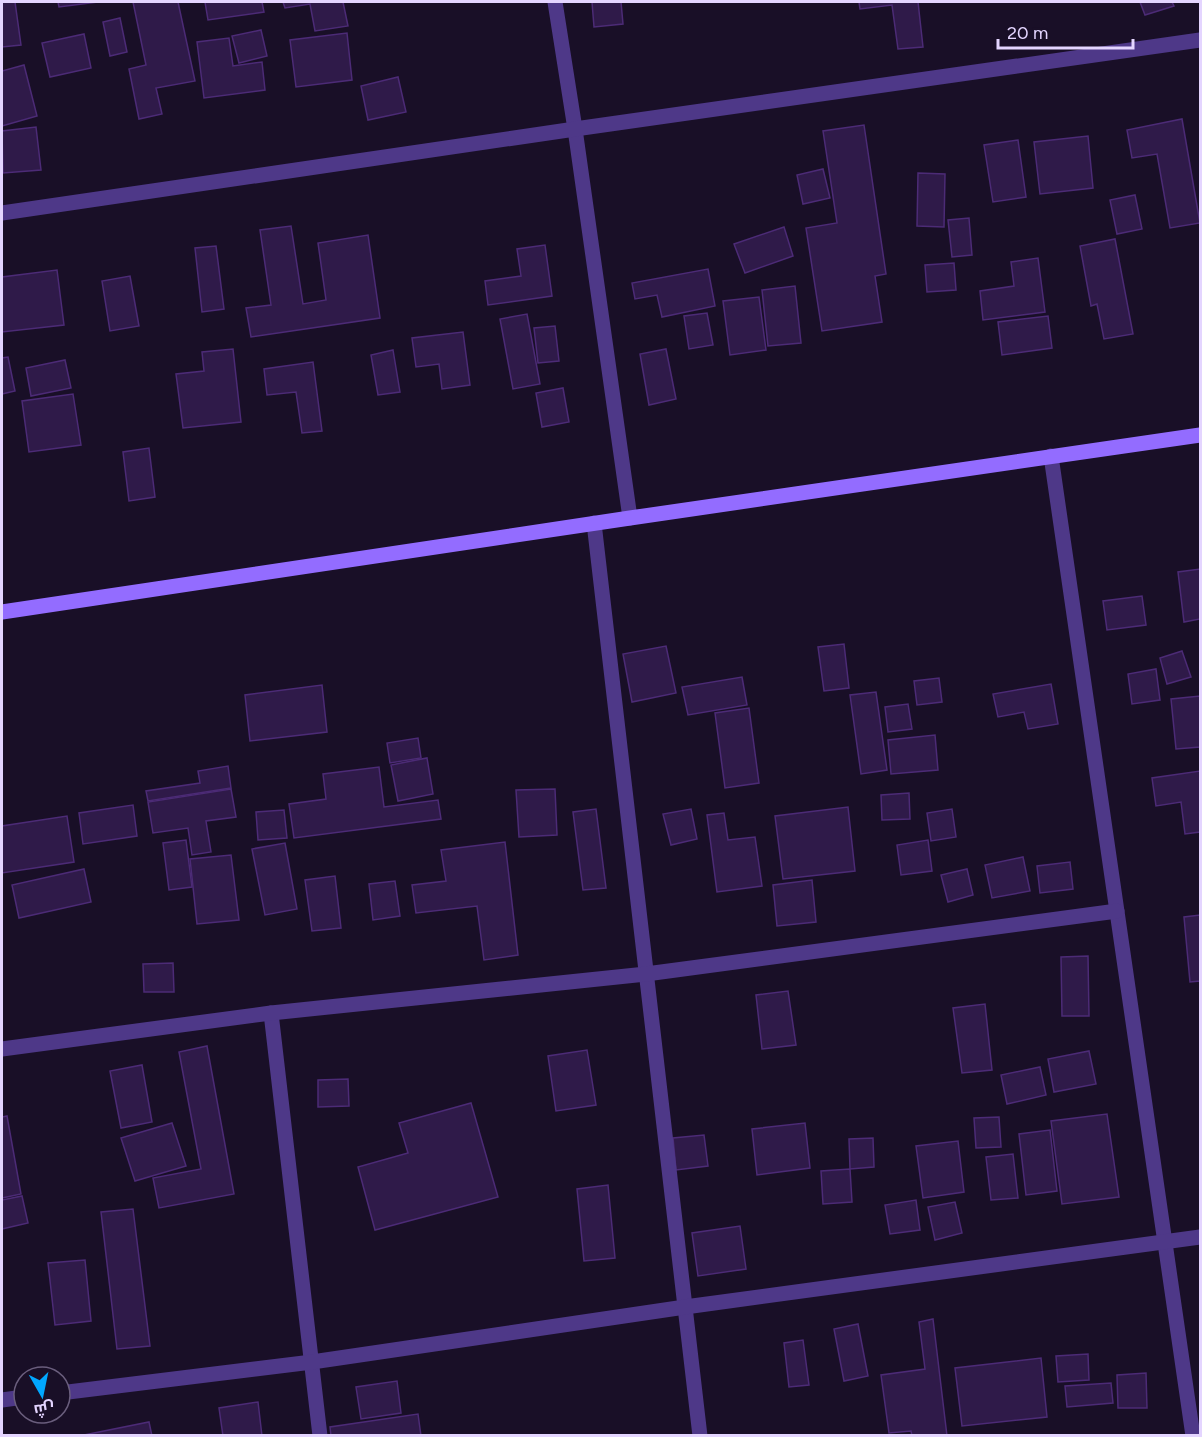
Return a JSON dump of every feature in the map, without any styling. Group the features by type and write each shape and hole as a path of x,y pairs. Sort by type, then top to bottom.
{"street":[{"path":"555,2 630,518"},
{"path":"2,213 1200,40"},
{"path":"2,612 1200,435"},
{"path":"1051,456 1193,1436"},
{"path":"594,523 700,1436"},
{"path":"2,1050 271,1013 646,974 1118,911"},
{"path":"271,1013 320,1436"},
{"path":"72,1392 312,1362 685,1307 1200,1237"}],"building":[{"path":"2,2 15,2 21,45 2,47"},
{"path":"58,2 98,2 59,7"},
{"path":"133,2 178,2 195,81 156,88 162,114 139,119 129,69 146,65"},
{"path":"205,2 262,2 264,12 208,20"},
{"path":"283,2 343,2 348,26 315,31 310,4 285,8"},
{"path":"592,2 621,2 623,24 594,27"},
{"path":"859,2 918,2 923,47 898,49 892,5 860,9"},
{"path":"1140,2 1172,2 1174,6 1145,15"},
{"path":"120,18 127,52 110,56 103,22"},
{"path":"261,30 267,56 239,63 232,36"},
{"path":"347,33 352,80 296,87 290,40"},
{"path":"84,34 91,68 50,77 42,43"},
{"path":"229,38 233,66 262,62 265,90 204,98 197,42"},
{"path":"24,65 37,116 2,126 2,71"},
{"path":"398,77 406,112 368,120 361,86"},
{"path":"1182,119 1200,223 1170,228 1157,154 1132,158 1127,130"},
{"path":"864,125 886,274 875,276 882,322 822,331 806,228 837,223 823,131"},
{"path":"36,127 41,170 3,173 2,131"},
{"path":"1088,136 1093,188 1040,194 1034,142"},
{"path":"1018,140 1026,197 993,202 984,145"},
{"path":"823,169 830,198 803,204 797,175"},
{"path":"918,173 945,174 944,227 917,226"},
{"path":"1135,195 1142,229 1117,234 1110,200"},
{"path":"969,218 972,255 952,257 948,220"},
{"path":"291,226 303,304 326,300 318,243 368,235 380,318 251,337 246,308 271,305 260,230"},
{"path":"784,227 793,256 745,273 734,244"},
{"path":"1115,239 1133,334 1104,339 1097,304 1091,306 1080,246"},
{"path":"545,245 552,296 488,305 485,281 521,276 517,249"},
{"path":"216,246 224,309 202,312 195,248"},
{"path":"1038,258 1045,312 983,320 980,291 1014,286 1011,262"},
{"path":"954,263 956,290 927,292 925,265"},
{"path":"708,269 715,306 662,317 657,295 635,299 632,283"},
{"path":"57,270 64,325 2,332 2,277"},
{"path":"130,276 139,326 110,331 102,281"},
{"path":"795,286 801,343 768,346 762,290"},
{"path":"759,297 766,350 730,355 723,301"},
{"path":"707,313 713,345 689,349 684,316"},
{"path":"527,314 540,384 513,389 500,319"},
{"path":"1048,316 1052,348 1002,355 998,322"},
{"path":"555,326 559,361 538,363 534,328"},
{"path":"463,332 470,385 442,389 439,364 416,367 412,338"},
{"path":"233,349 241,422 183,428 176,374 204,371 202,352"},
{"path":"666,349 676,399 649,405 640,354"},
{"path":"393,350 400,392 378,395 371,355"},
{"path":"8,357 15,391 2,394 2,358"},
{"path":"65,360 71,388 31,396 26,368"},
{"path":"313,362 322,431 302,433 296,392 267,395 264,369"},
{"path":"563,388 569,422 542,427 536,393"},
{"path":"73,394 81,445 29,452 22,401"},
{"path":"149,448 155,497 129,501 123,452"},
{"path":"1200,569 1200,619 1184,622 1178,572"},
{"path":"1142,596 1146,625 1107,630 1103,601"},
{"path":"844,644 849,688 824,691 818,647"},
{"path":"666,646 676,693 632,702 623,654"},
{"path":"1182,651 1191,677 1167,684 1160,658"},
{"path":"1156,669 1160,700 1132,704 1128,674"},
{"path":"742,677 747,705 688,715 682,687"},
{"path":"939,678 942,702 917,705 914,681"},
{"path":"1051,684 1058,724 1028,729 1024,712 998,717 993,694"},
{"path":"322,685 327,732 250,741 245,695"},
{"path":"876,692 887,770 861,774 850,695"},
{"path":"1200,696 1200,747 1176,749 1171,699"},
{"path":"908,704 912,729 888,732 885,707"},
{"path":"749,708 759,783 725,788 715,713"},
{"path":"935,735 938,770 891,774 888,740"},
{"path":"418,738 421,758 390,763 387,743"},
{"path":"427,758 433,794 398,801 391,765"},
{"path":"228,766 231,788 148,801 146,791 200,783 198,771"},
{"path":"379,767 384,807 438,800 441,819 294,838 289,804 326,799 323,774"},
{"path":"1200,771 1200,832 1185,834 1181,802 1156,806 1152,778"},
{"path":"231,789 236,817 206,821 211,852 192,855 188,828 153,833 148,802"},
{"path":"555,789 557,835 519,837 516,790"},
{"path":"909,793 910,819 882,820 881,795"},
{"path":"133,805 137,836 83,844 79,813"},
{"path":"848,807 855,871 783,879 775,816"},
{"path":"596,809 606,888 583,890 573,812"},
{"path":"691,809 697,839 671,845 663,814"},
{"path":"952,809 956,837 931,841 927,813"},
{"path":"284,810 287,838 258,840 256,812"},
{"path":"724,813 728,840 755,837 762,886 717,892 707,815"},
{"path":"67,816 74,862 2,873 2,826"},
{"path":"186,840 192,887 169,890 163,843"},
{"path":"928,840 932,871 901,875 897,845"},
{"path":"505,842 518,955 484,960 477,906 416,913 412,885 446,881 441,850"},
{"path":"285,843 297,909 265,915 252,849"},
{"path":"231,855 239,920 197,924 190,859"},
{"path":"1023,857 1030,891 992,898 985,865"},
{"path":"1070,862 1073,889 1040,893 1037,866"},
{"path":"84,869 91,902 19,918 12,885"},
{"path":"967,869 973,895 948,902 941,875"},
{"path":"335,876 341,928 312,931 305,880"},
{"path":"812,880 816,922 777,926 773,885"},
{"path":"395,881 400,916 373,920 369,884"},
{"path":"1200,915 1200,981 1190,982 1184,917"},
{"path":"1088,956 1089,1016 1062,1016 1061,957"},
{"path":"173,963 174,992 144,992 143,964"},
{"path":"788,991 796,1045 762,1049 756,995"},
{"path":"985,1004 992,1070 962,1073 953,1008"},
{"path":"207,1046 234,1194 159,1208 153,1178 201,1169 179,1052"},
{"path":"587,1050 596,1105 556,1111 548,1056"},
{"path":"1089,1051 1096,1084 1054,1092 1048,1059"},
{"path":"142,1065 152,1122 121,1128 110,1071"},
{"path":"1040,1067 1046,1095 1007,1104 1001,1075"},
{"path":"348,1079 349,1106 318,1107 318,1080"},
{"path":"471,1103 498,1197 375,1230 358,1167 408,1153 399,1123"},
{"path":"1107,1114 1119,1197 1062,1204 1051,1121"},
{"path":"7,1116 21,1194 2,1198 2,1117"},
{"path":"999,1117 1001,1147 976,1148 974,1118"},
{"path":"172,1123 186,1166 135,1181 121,1138"},
{"path":"805,1123 810,1168 757,1175 752,1129"},
{"path":"1050,1130 1057,1191 1026,1195 1019,1134"},
{"path":"704,1135 708,1166 676,1170 673,1138"},
{"path":"873,1138 874,1167 850,1169 849,1139"},
{"path":"958,1141 964,1192 923,1198 916,1146"},
{"path":"1013,1154 1018,1198 991,1200 986,1157"},
{"path":"850,1169 852,1202 823,1204 821,1171"},
{"path":"608,1185 615,1258 584,1261 577,1189"},
{"path":"22,1196 28,1223 2,1229 2,1200"},
{"path":"916,1200 920,1230 890,1234 885,1205"},
{"path":"955,1202 962,1233 935,1240 928,1207"},
{"path":"133,1209 150,1346 117,1349 101,1212"},
{"path":"740,1226 746,1269 698,1276 692,1233"},
{"path":"85,1260 91,1321 55,1325 48,1263"},
{"path":"933,1319 947,1436 912,1436 911,1431 889,1433 881,1375 925,1369 919,1322"},
{"path":"858,1324 868,1376 844,1381 834,1329"},
{"path":"803,1340 809,1385 789,1387 784,1343"},
{"path":"1088,1354 1089,1380 1058,1382 1056,1356"},
{"path":"1041,1358 1047,1417 962,1426 955,1368"},
{"path":"1146,1373 1147,1408 1118,1408 1117,1375"},
{"path":"397,1381 401,1413 361,1419 356,1387"},
{"path":"1111,1383 1113,1403 1067,1407 1065,1386"},
{"path":"258,1402 262,1436 223,1436 219,1408"},
{"path":"418,1414 421,1436 331,1436 330,1427"},
{"path":"149,1422 152,1436 79,1436"}]}
